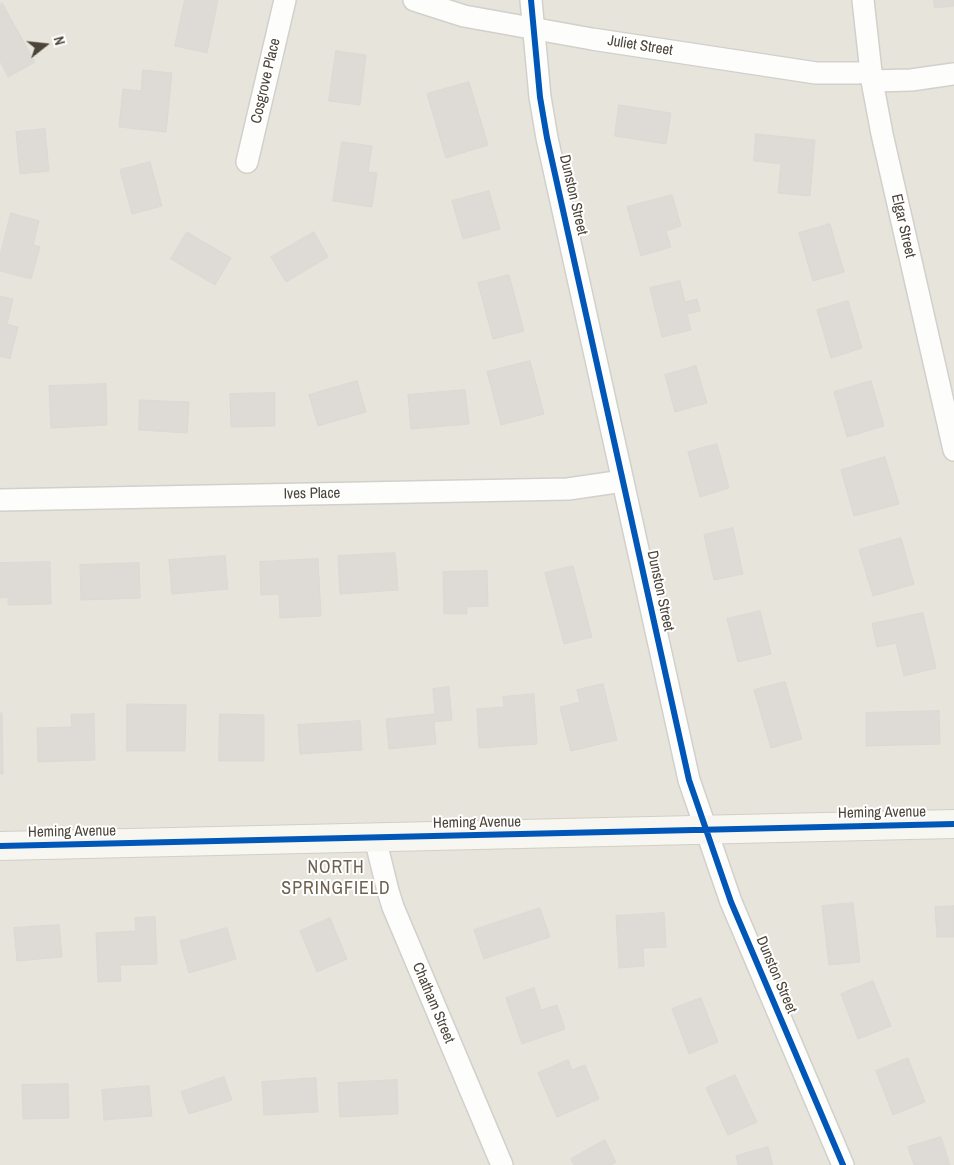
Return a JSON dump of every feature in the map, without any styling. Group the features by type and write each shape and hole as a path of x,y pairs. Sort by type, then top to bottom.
{"street":[{"name":"Cosgrove Place","path":"247,162 285,0"},
{"name":"Juliet Street","path":"414,0 464,16 592,39 816,73 857,73 911,80 954,74"},
{"name":"Dunston Street","path":"531,0 540,97 547,138 689,780 731,902 843,1165"},
{"name":"Elgar Street","path":"863,0 871,76 884,144 954,450"},
{"name":"Ives Place","path":"0,500 568,489 624,481"},
{"name":"Heming Avenue","path":"0,846 954,824"},
{"name":"Chatham Street","path":"376,838 393,907 495,1163"}],"shaded area":[{"path":"0,0 954,0 954,1165 0,1165"}],"building":[{"path":"185,0 218,0 207,53 175,46"},
{"path":"934,0 954,0 954,6 935,8"},
{"path":"2,3 35,62 8,77 0,61 0,5"},
{"path":"336,51 366,55 360,105 329,101"},
{"path":"143,70 172,73 166,132 119,127 123,89 141,91"},
{"path":"469,82 488,145 446,158 427,94"},
{"path":"619,105 671,113 666,144 615,136"},
{"path":"45,129 49,171 20,174 16,132"},
{"path":"756,134 815,140 810,196 778,193 781,164 754,161"},
{"path":"342,142 372,146 368,172 377,173 372,207 333,201"},
{"path":"150,162 162,206 132,214 120,170"},
{"path":"489,191 500,229 463,239 452,201"},
{"path":"672,195 681,226 666,231 671,247 641,256 627,207"},
{"path":"11,213 39,221 33,245 40,247 31,279 0,271 0,256"},
{"path":"830,224 844,272 813,281 799,233"},
{"path":"187,232 231,258 215,285 171,259"},
{"path":"314,232 328,257 286,282 271,257"},
{"path":"509,275 524,331 493,339 478,283"},
{"path":"680,281 685,302 697,299 700,311 687,314 691,330 662,337 650,288"},
{"path":"0,296 13,299 7,324 18,327 10,359 0,356"},
{"path":"848,301 862,348 831,358 817,310"},
{"path":"530,361 544,414 501,425 487,372"},
{"path":"696,366 707,403 675,412 665,375"},
{"path":"357,381 366,412 318,426 309,395"},
{"path":"871,381 884,426 847,437 834,392"},
{"path":"106,384 107,425 51,428 49,386"},
{"path":"465,390 469,424 411,429 408,395"},
{"path":"275,393 275,426 231,427 230,394"},
{"path":"140,400 189,402 187,433 139,430"},
{"path":"717,444 729,488 700,497 688,452"},
{"path":"885,457 899,504 854,516 841,470"},
{"path":"733,528 743,574 714,580 704,535"},
{"path":"901,538 914,584 873,596 859,550"},
{"path":"395,553 398,590 340,594 338,556"},
{"path":"225,556 228,589 172,594 169,560"},
{"path":"318,559 321,616 280,618 279,594 261,595 260,562"},
{"path":"50,562 51,604 8,605 8,597 0,598 0,563"},
{"path":"139,563 140,598 81,600 80,565"},
{"path":"573,566 592,637 564,644 545,573"},
{"path":"487,571 488,606 467,607 467,614 444,614 443,572"},
{"path":"760,611 771,654 738,662 727,619"},
{"path":"923,613 936,668 904,676 896,643 877,647 872,624"},
{"path":"785,682 802,739 771,748 754,690"},
{"path":"603,684 617,740 571,751 560,707 580,702 577,690"},
{"path":"449,687 452,720 434,722 436,744 389,749 386,719 435,714 433,689"},
{"path":"534,694 537,744 479,748 477,709 504,707 503,697"},
{"path":"127,704 186,705 185,751 127,751"},
{"path":"939,711 940,744 866,746 866,713"},
{"path":"0,713 2,713 3,774 0,774"},
{"path":"94,714 95,760 38,762 37,728 72,727 71,715"},
{"path":"220,714 264,715 264,761 219,761"},
{"path":"360,721 362,750 300,754 298,725"},
{"path":"853,903 860,962 829,965 822,906"},
{"path":"954,906 954,937 937,937 935,907"},
{"path":"540,908 550,937 484,959 474,930"},
{"path":"664,913 666,947 643,948 644,966 619,968 616,916"},
{"path":"155,917 157,964 120,965 121,981 98,982 96,933 136,931 135,918"},
{"path":"330,918 347,959 317,972 300,931"},
{"path":"59,925 62,957 17,961 14,928"},
{"path":"227,928 236,959 189,973 180,941"},
{"path":"873,981 891,1026 858,1039 841,994"},
{"path":"534,988 541,1010 557,1005 565,1029 522,1044 506,998"},
{"path":"701,998 718,1042 689,1054 672,1009"},
{"path":"908,1058 925,1102 893,1115 876,1071"},
{"path":"568,1060 572,1070 585,1065 599,1099 557,1117 538,1073"},
{"path":"735,1075 757,1122 728,1135 706,1088"},
{"path":"224,1077 232,1100 189,1114 181,1092"},
{"path":"316,1078 318,1112 264,1115 262,1082"},
{"path":"397,1080 398,1114 340,1117 338,1083"},
{"path":"68,1084 69,1118 23,1119 22,1085"},
{"path":"149,1086 152,1116 104,1120 102,1090"},
{"path":"941,1137 950,1165 914,1165 908,1147"},
{"path":"605,1140 616,1162 611,1165 574,1165 571,1159"},
{"path":"768,1147 773,1165 738,1165 736,1156"}],"cycle path":[{"path":"531,0 540,97 547,138 689,780 731,902 843,1165"},
{"path":"0,846 954,824"}],"district":[{"name":"NORTH SPRINGFIELD","path":"336,878"}]}
